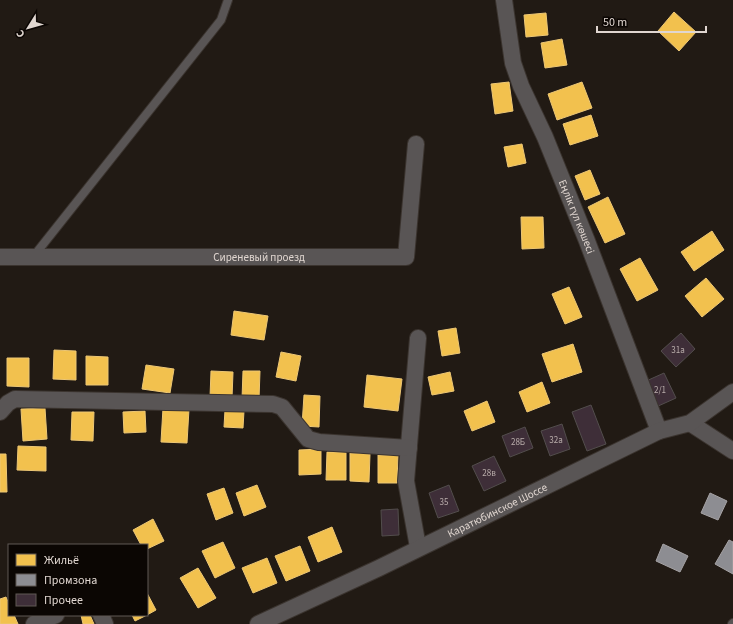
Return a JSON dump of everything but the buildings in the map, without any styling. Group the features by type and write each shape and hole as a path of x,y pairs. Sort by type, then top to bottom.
{"street":[{"name":"Еңлік гүл көшесі","path":"504,0 513,63 521,86 545,137 587,241 659,431"},
{"name":"Сиреневый проезд","path":"0,257 406,257 416,144"},
{"path":"418,338 406,482 418,548"},
{"name":"Каратюбинское Шоссе","path":"258,624 379,568 659,431 690,423 733,392"},
{"path":"0,412 8,403 15,399 273,404 282,407 308,439 319,442 409,448"},
{"path":"690,423 733,451"},
{"path":"34,624 54,616"}],"lane":[{"path":"33,257 221,20 228,0"}]}
